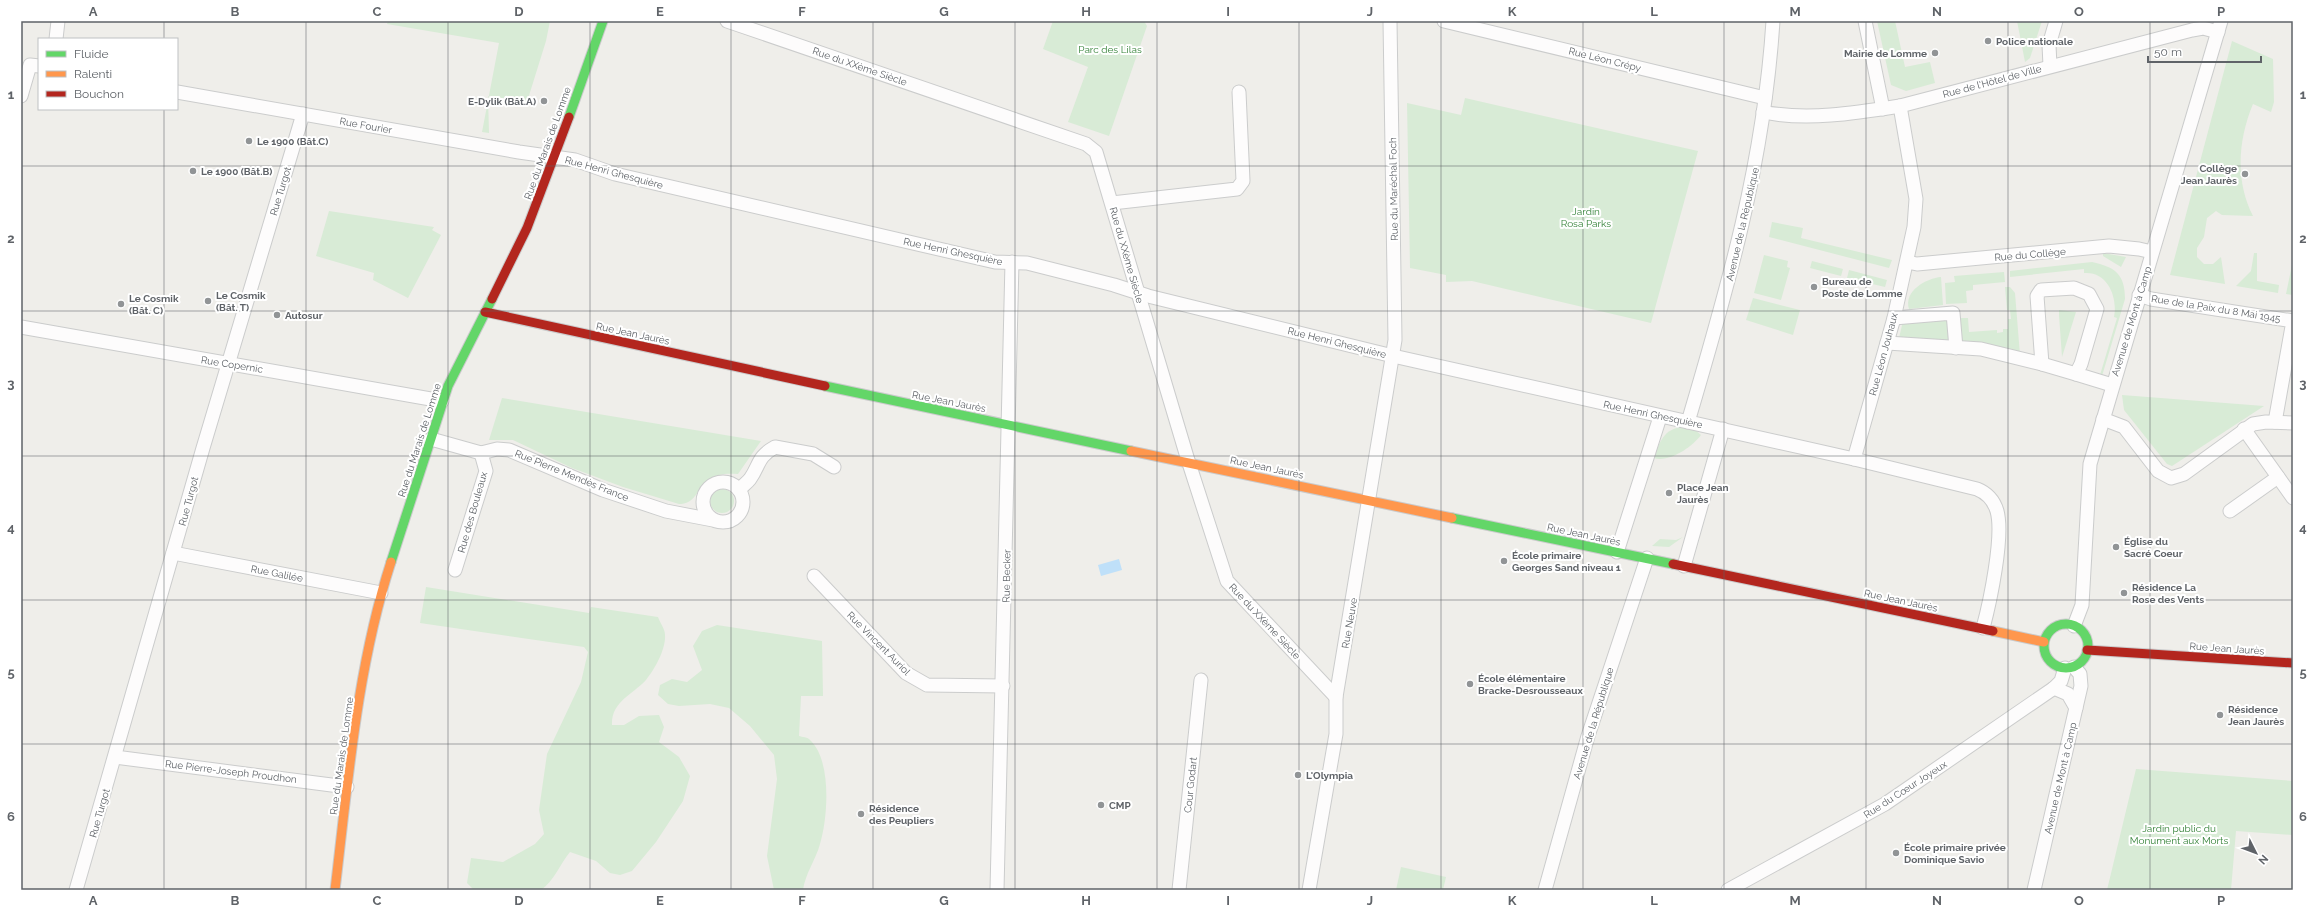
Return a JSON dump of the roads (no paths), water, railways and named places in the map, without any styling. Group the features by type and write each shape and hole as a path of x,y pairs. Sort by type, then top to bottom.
{"street":[{"path":"56,38 58,21"},
{"name":"Rue du Marais de Lomme","path":"335,890 347,787 368,651 381,593 442,401 527,228 555,156 603,21"},
{"name":"Rue du XXème Siècle","path":"727,21 1086,144 1096,152 1188,462 1227,581 1336,697"},
{"name":"Rue du Maréchal Foch","path":"1390,21 1395,340 1393,356"},
{"name":"Rue Léon Crépy","path":"1444,21 1765,98"},
{"name":"Avenue de la République","path":"1688,422 1735,258 1751,188 1765,98 1772,21"},
{"path":"1865,21 1883,109"},
{"path":"2050,66 2049,45 2056,21"},
{"name":"Rue de l'Hôtel de Ville","path":"1763,112 1804,116 1883,109 1900,106 2198,28 2220,27"},
{"name":"Avenue de Mont à Camp","path":"2074,626 2082,605 2090,464 2112,385 2220,27"},
{"path":"21,96 30,65 38,66"},
{"name":"Rue Fourier","path":"178,92 519,152 555,156"},
{"path":"1112,203 1237,189 1243,181 1239,92"},
{"name":"Rue Léon Jouhaux","path":"1854,459 1894,318 1914,227 1916,199 1900,106"},
{"name":"Rue Turgot","path":"76,890 228,364 303,114"},
{"name":"Rue Henri Ghesquière","path":"555,156 576,160 615,174 987,260 1027,264 1114,285 1138,294 1393,356 1660,417 1723,429 1977,489 1991,500 1997,511 1998,524 1995,572 1983,628"},
{"name":"Rue du Collège","path":"1907,262 1918,264 2109,246 2140,249 2152,252"},
{"name":"Rue Becker","path":"997,890 1012,262"},
{"path":"2042,364 2037,296 2041,290 2074,288 2089,294 2097,309 2081,364 2076,374"},
{"name":"Rue de la Paix du 8 Mai 1945","path":"2139,295 2151,299 2293,321"},
{"name":"Rue Jean Jaurès","path":"485,312 1009,425 2044,642"},
{"path":"1894,318 1953,313 1956,348"},
{"path":"2275,422 2293,321"},
{"name":"Rue Copernic","path":"21,327 442,401"},
{"path":"1886,343 1981,349 2042,364 2112,385"},
{"name":"Rue Neuve","path":"1309,890 1336,734 1336,697 1393,356"},
{"path":"1616,552 1660,417"},
{"path":"2103,419 2124,427 2158,471 2171,478 2184,474 2244,429 2257,423 2275,422 2292,425"},
{"path":"1684,566 1723,429"},
{"path":"2244,429 2293,498"},
{"name":"Rue Pierre Mendès France","path":"431,439 482,453 497,449 508,450 617,495 666,511 713,520 726,522 738,515 743,503 739,490"},
{"path":"713,520 704,510 702,504 705,491 710,486 722,482 728,483 739,490 751,478 756,465 766,452 775,447 813,454 834,467"},
{"name":"Rue des Bouleaux","path":"455,570 486,470 482,453"},
{"path":"2230,511 2278,477"},
{"name":"Rue Galilée","path":"174,553 381,593"},
{"name":"Avenue de la République","path":"1545,890 1588,736 1647,558"},
{"name":"Rue Vincent Auriol","path":"814,576 906,673 916,679 927,685 1003,686"},
{"path":"2064,624 2074,626 2085,636 2087,650 2083,660 2070,667 2056,666 2048,659 2044,649 2044,642 2049,632 2057,626 2064,624"},
{"name":"Rue Jean Jaurès","path":"2087,650 2293,663"},
{"name":"Avenue de Mont à Camp","path":"2034,890 2081,682 2080,674 2070,667"},
{"name":"Rue du Cœur Joyeux","path":"1728,890 1886,804 2054,688 2061,681 2070,667"},
{"name":"Cour Godart","path":"1179,890 1201,680"},
{"path":"2054,688 2068,694 2076,708"},
{"name":"Rue Pierre-Joseph Proudhon","path":"115,757 347,787"}],"water":[{"path":"1119,559 1122,570 1101,576 1098,565"}],"place":[{"name":"Police nationale","path":"1988,41"},
{"name":"Mairie de Lomme","path":"1935,53"},
{"name":"E-Dylik (Bât.A)","path":"544,101"},
{"name":"Le 1900 (Bât.C)","path":"249,141"},
{"name":"Le 1900 (Bât.B)","path":"193,171"},
{"name":"Collège Jean Jaurès","path":"2245,174"},
{"name":"Bureau de Poste de Lomme","path":"1814,287"},
{"name":"Le Cosmik (Bât. T)","path":"208,301"},
{"name":"Le Cosmik (Bât. C)","path":"121,304"},
{"name":"Autosur","path":"277,315"},
{"name":"Place Jean Jaurès","path":"1669,493"},
{"name":"Église du Sacré Coeur","path":"2116,547"},
{"name":"École primaire Georges Sand niveau 1","path":"1504,561"},
{"name":"Résidence La Rose des Vents","path":"2124,593"},
{"name":"École élémentaire Bracke-Desrousseaux","path":"1470,684"},
{"name":"Résidence Jean Jaurès","path":"2220,715"},
{"name":"L'Olympia","path":"1298,775"},
{"name":"CMP","path":"1101,805"},
{"name":"Résidence des Peupliers","path":"861,814"},
{"name":"École primaire privée Dominique Savio","path":"1896,853"}],"park label":[{"name":"Parc des Lilas","path":"1110,49"},
{"name":"Jardin Rosa Parks","path":"1586,216"},
{"name":"Jardin public du Monument aux Morts","path":"2179,834"}]}
